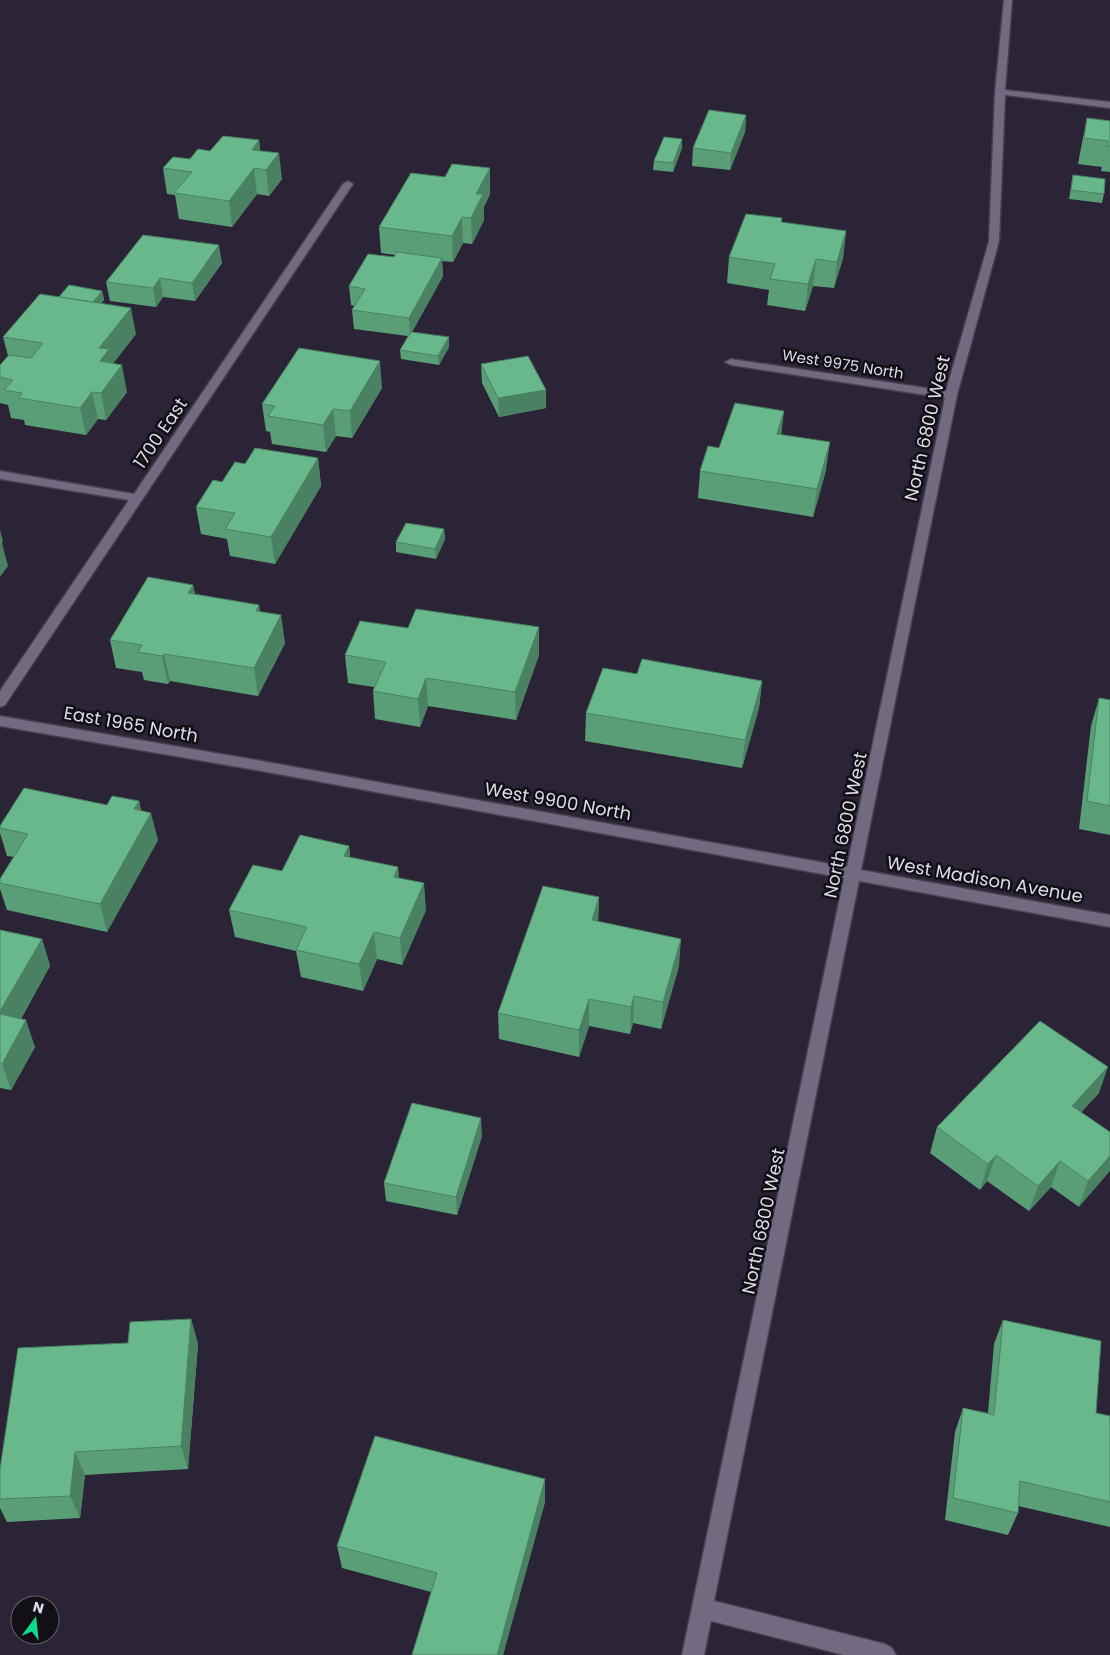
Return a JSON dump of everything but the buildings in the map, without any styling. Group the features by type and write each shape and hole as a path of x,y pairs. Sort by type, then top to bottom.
{"street":[{"name":"North 6800 West","path":"693,1655 951,395 994,241 1000,92 1008,0"},
{"path":"1000,92 1110,105"},
{"name":"1700 East","path":"0,702 348,184"},
{"name":"West 9975 North","path":"731,362 951,395"},
{"path":"0,474 137,498"},
{"name":"East 1965 North","path":"0,721 256,764"},
{"name":"West 9900 North","path":"256,764 853,876"},
{"name":"West Madison Avenue","path":"853,876 1110,921"},
{"path":"702,1608 885,1655"}]}
